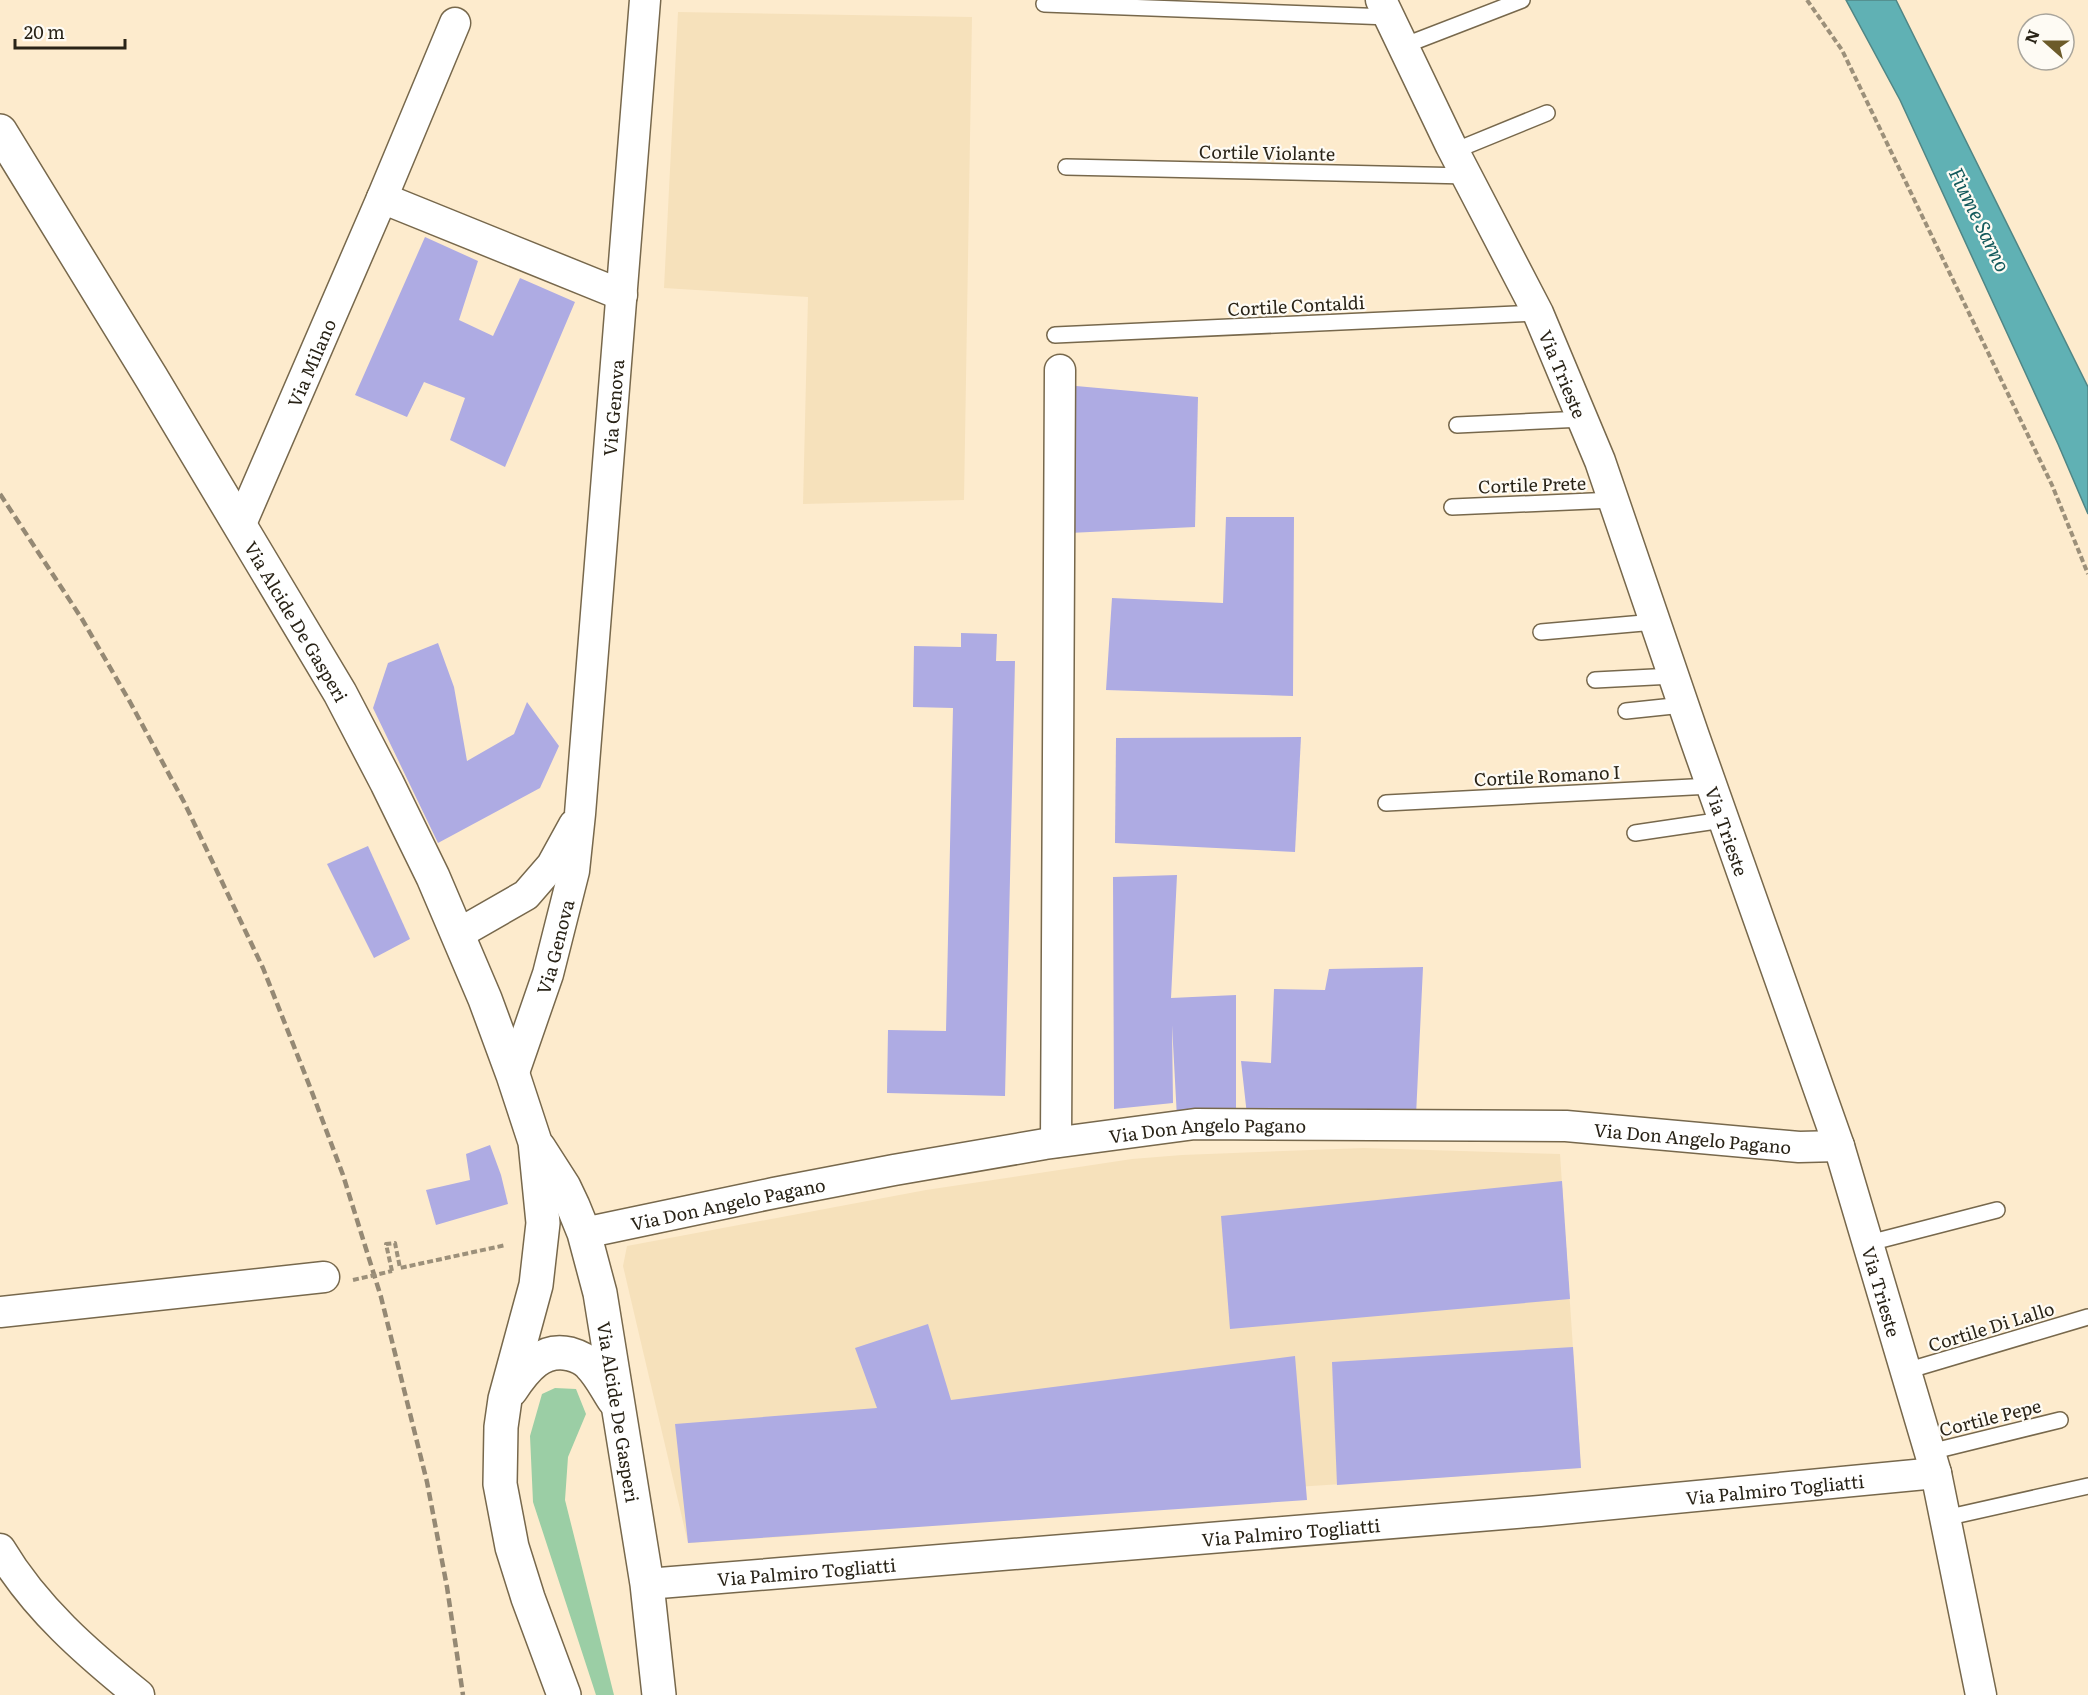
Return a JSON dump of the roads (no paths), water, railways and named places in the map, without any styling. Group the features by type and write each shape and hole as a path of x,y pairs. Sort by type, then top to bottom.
{"main road":[{"name":"Via Alcide De Gasperi","path":"0,131 340,693 387,783 458,934 513,1075 535,1142 543,1222 536,1284 505,1399 501,1427 500,1484 512,1547 528,1598 564,1695"},
{"name":"Via Alcide De Gasperi","path":"535,1142 564,1187 584,1233 600,1293 621,1411 647,1584 658,1695"},
{"path":"505,1399 523,1372 537,1358 562,1352 577,1356 589,1364 621,1411"}],"street":[{"name":"Via Genova","path":"513,1075 548,974 574,871 645,0"},
{"name":"Via Trieste","path":"1385,8 1461,164 1538,313 1614,500 1711,786 1839,1146 1933,1463 1981,1695"},
{"name":"Via Milano","path":"240,526 382,198 454,23"},
{"path":"382,198 622,295"},
{"path":"1056,1142 1060,370"},
{"name":"Via Genova","path":"458,934 526,896 552,865 580,814"},
{"name":"Via Don Angelo Pagano","path":"584,1233 774,1193 1056,1142 1195,1124 1566,1126 1799,1147 1839,1146"},
{"path":"0,1311 324,1277"},
{"name":"Via Palmiro Togliatti","path":"647,1584 1540,1511 1933,1463"},
{"path":"0,1549 36,1598 65,1632 139,1695"}],"lane":[{"path":"1403,46 1522,0"},
{"path":"1044,4 1385,8"},
{"path":"1461,164 1547,112"},
{"name":"Cortile Violante","path":"1066,167 1461,164"},
{"name":"Cortile Contaldi","path":"1055,335 1538,313"},
{"path":"1457,425 1583,419"},
{"name":"Cortile Prete","path":"1452,507 1614,500"},
{"path":"1541,632 1655,622"},
{"path":"1595,680 1673,676"},
{"path":"1626,711 1683,705"},
{"name":"Cortile Romano I","path":"1386,803 1711,786"},
{"path":"1635,833 1723,820"},
{"path":"1869,1244 1997,1210"},
{"name":"Cortile Di Lallo","path":"1906,1371 2088,1317"},
{"name":"Cortile Pepe","path":"1933,1463 2060,1420"},
{"path":"1945,1518 2088,1486"}],"water":[{"name":"Fiume Sarno","path":"1846,0 1896,0 2088,387 2088,514 1900,100"}],"railway":[{"path":"0,494 82,619 184,802 263,968 310,1087 343,1175 381,1297 427,1482 447,1587 463,1695"}]}
